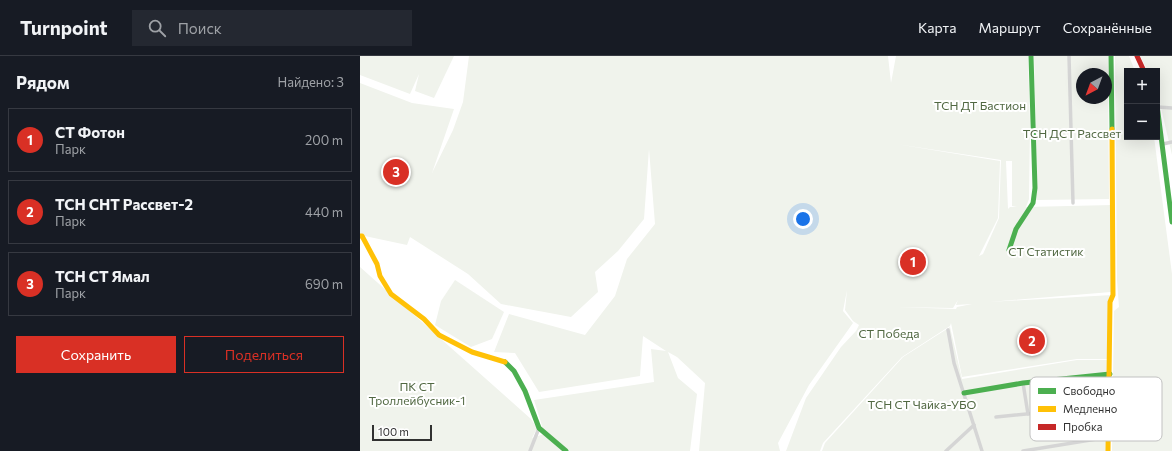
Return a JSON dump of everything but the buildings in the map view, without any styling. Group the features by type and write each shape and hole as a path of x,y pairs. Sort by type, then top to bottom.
{"street":[{"path":"1009,250 1016,229 1033,203 1035,188 1031,56"},
{"path":"1069,56 1072,203"},
{"path":"1110,377 1114,210 1111,56"},
{"path":"1137,56 1143,68"},
{"path":"1160,106 1172,108"},
{"path":"1160,125 1172,222"},
{"path":"1163,144 1172,142"},
{"path":"360,236 362,236 368,252 377,264 380,276 391,294 424,319 439,335 472,352 504,361 514,371 525,391 539,428 566,451"},
{"path":"948,330 954,363 982,451"},
{"path":"1081,377 1110,374"},
{"path":"964,393 1030,382"},
{"path":"996,417 1028,414 1023,383"},
{"path":"946,451 974,425"},
{"path":"530,451 539,428"},
{"path":"1023,451 1088,441"}],"green space":[{"path":"360,56 454,56 434,98 415,91 419,74 410,94 360,75"},
{"path":"469,56 888,56 891,83 896,56 1028,56 1030,125 1029,199 1026,207 1112,205 1111,292 989,302 1112,295 1109,359 1077,359 962,377 951,323 950,326 902,357 823,443 820,451 786,451 806,398 841,347 856,331 859,325 853,321 845,310 847,290 843,311 853,323 809,385 778,443 780,451 699,451 705,383 677,357 668,352 678,378 697,394 690,451 570,451 543,429 534,400 654,382 651,349 666,351 643,336 640,376 539,392 515,353 494,352 509,314 585,335 615,296 627,259 655,224 649,149 644,219 618,251 595,272 598,292 571,317 501,304 468,274 410,237 407,245 360,235 360,83 412,103 454,109 432,173 453,130 463,102","holes":["896,144 1001,160 999,218 983,254 979,256 998,218 1000,161","1006,161 1012,161 1012,206 1017,207 1010,207 1008,209","958,300 956,305 972,304 957,307 956,309 896,307 953,308"]},
{"name":"ТСН ДСТ Рассвет","path":"1034,56 1108,56 1108,68 1076,68 1076,104 1108,104 1109,199 1036,200 1037,171"},
{"path":"1115,56 1129,56 1134,68 1124,68 1124,140 1154,140 1172,274 1172,451 1112,451 1112,441 1162,441 1162,377 1113,377 1114,311 1119,307 1117,280"},
{"path":"1140,56 1172,56 1172,155 1160,104 1160,68 1146,68"},
{"name":"ПК СТ Троллейбусник-1","path":"360,267 531,419 537,428 532,438 544,434 563,451 360,451"},
{"path":"455,280 504,312 492,339 471,347 435,325 441,301"},
{"name":"ТСН СТ Чайка-УБО","path":"950,327 962,379 1077,360 1109,360 1109,377 1030,377 1030,441 1107,441 1107,451 822,451 825,443 903,357"}],"traffic: fast":[{"path":"1009,250 1016,229 1033,203 1035,188 1031,56"},
{"path":"1111,56 1112,129"},
{"path":"1160,128 1172,222"},
{"path":"505,362 514,371 525,391 539,428 566,451"},
{"path":"1081,377 1110,374"},
{"path":"964,393 1030,382"}],"traffic: slow":[{"path":"1109,377 1110,302 1113,295 1112,129"},
{"path":"360,236 362,236 377,264 380,276 391,294 424,319 439,335 472,352 505,362"},
{"path":"1108,441 1108,451"}],"traffic: jam":[{"path":"1137,56 1143,68"}],"place":[{"name":"ТСН СТ Ямал","path":"396,172"},
{"name":"СТ Фотон","path":"913,262"},
{"name":"ТСН СНТ Рассвет-2","path":"1032,341"}],"park label":[{"name":"ТСН ДТ Бастион","path":"980,106"},
{"name":"СТ Статистик","path":"1046,252"},
{"name":"СТ Победа","path":"889,334"}]}
